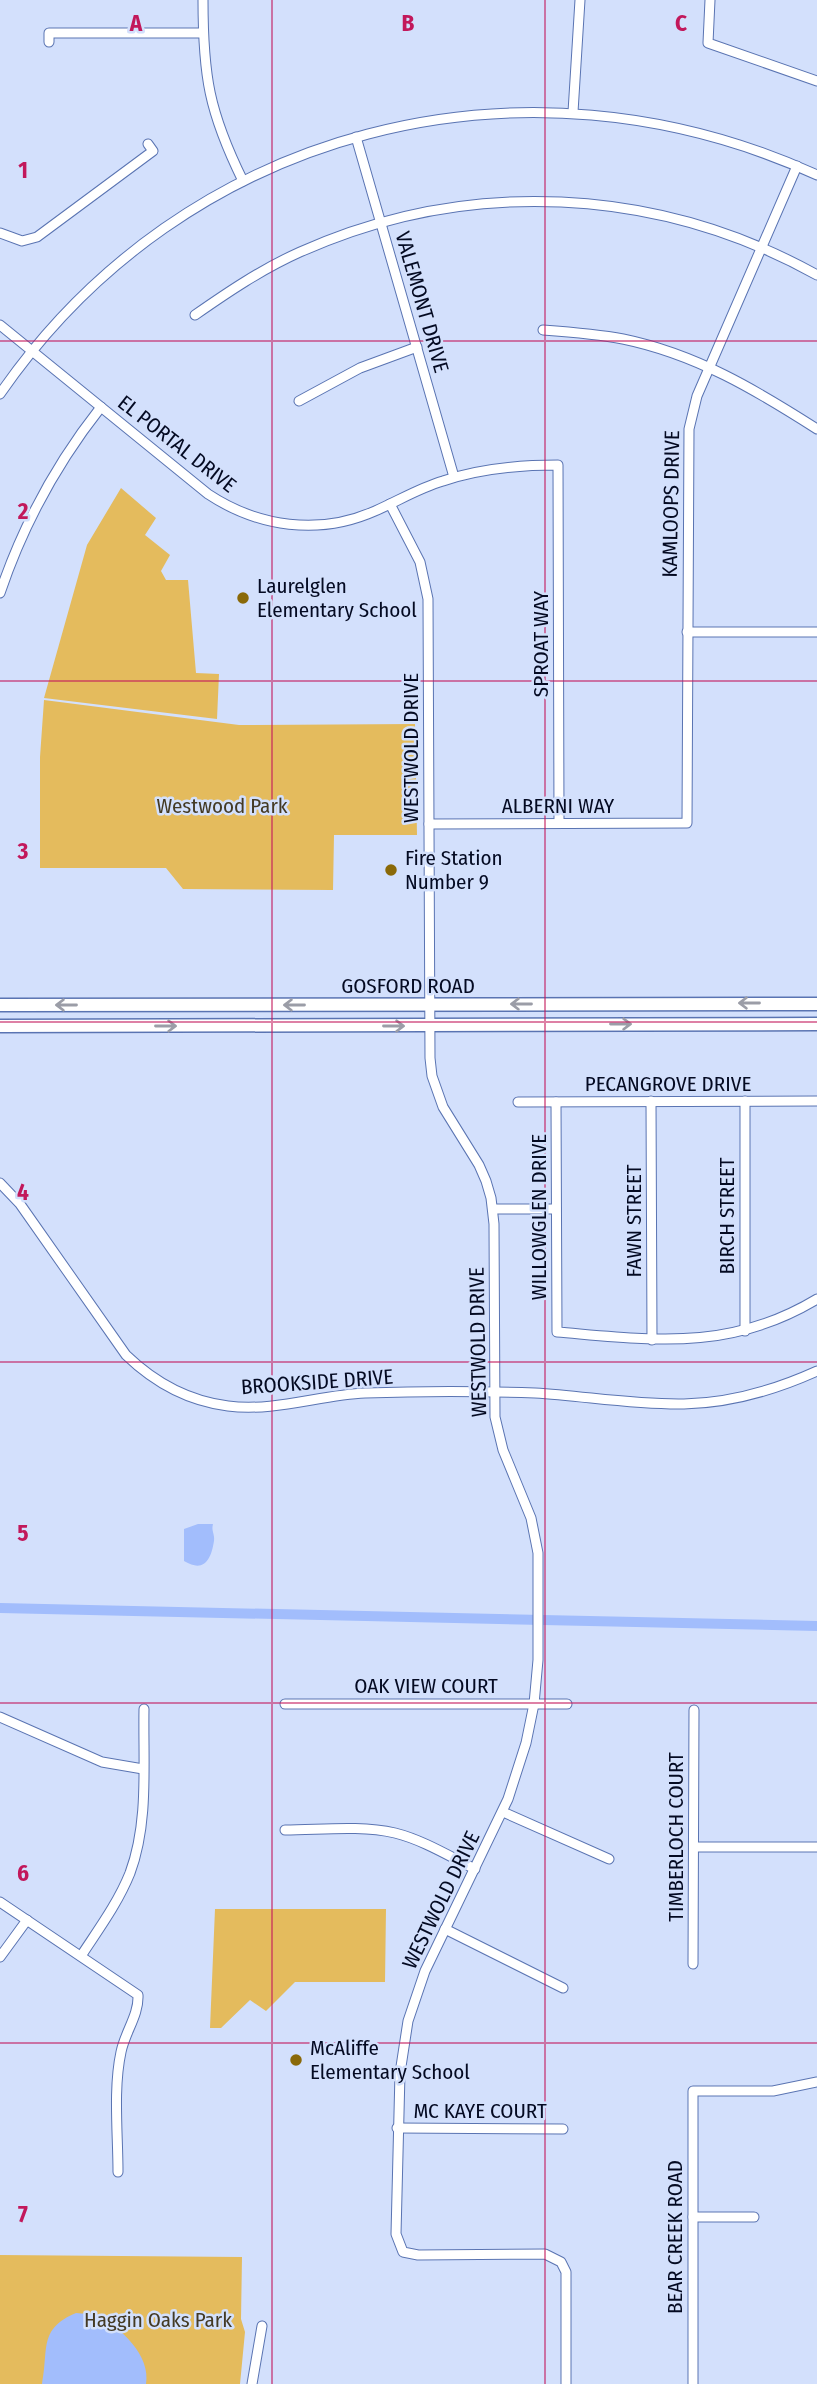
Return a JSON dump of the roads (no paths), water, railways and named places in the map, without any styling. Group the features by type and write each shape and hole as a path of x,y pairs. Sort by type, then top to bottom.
{"main road":[{"name":"GOSFORD ROAD","path":"0,1005 817,1004"},
{"name":"GOSFORD ROAD","path":"0,1026 817,1024"}],"street":[{"path":"203,0 206,80 220,132 243,181"},
{"path":"573,113 580,0"},
{"path":"710,0 708,43 817,81"},
{"path":"50,42 50,33 203,33"},
{"path":"0,394 32,351 72,306 122,260 177,220 243,181 288,161 356,137 404,125 471,115 528,112 612,116 679,127 755,149 817,175"},
{"name":"VALEMONT DRIVE","path":"356,137 454,477"},
{"path":"0,233 22,241 37,237 153,151 148,144"},
{"name":"KAMLOOPS DRIVE","path":"687,823 689,429 697,396 797,166"},
{"path":"195,315 272,266 334,237 381,222 446,207 484,202 562,200 650,211 713,229 762,247 817,275"},
{"name":"EL PORTAL DRIVE","path":"0,325 208,494 239,512 258,519 299,526 320,526 355,519 415,491 454,477 505,467 558,465"},
{"path":"544,330 623,339 672,352 710,367 765,396 817,429"},
{"path":"299,401 360,368 417,347"},
{"path":"0,593 19,542 45,489 65,455 100,407"},
{"name":"SPROAT WAY","path":"558,465 559,824"},
{"name":"WESTWOLD DRIVE","path":"390,504 419,562 428,599 430,1058 437,1093 479,1165 493,1209 494,1392 498,1435 535,1533 538,1553 534,1704 518,1771 503,1812 425,1971 408,2021 400,2073 396,2234 403,2252 418,2255 545,2254 561,2262 566,2272 566,2384"},
{"path":"687,632 817,632"},
{"name":"ALBERNI WAY","path":"429,824 687,823"},
{"name":"FAWN STREET","path":"651,1101 652,1340"},
{"name":"BIRCH STREET","path":"745,1101 745,1331"},
{"name":"PECANGROVE DRIVE","path":"518,1102 817,1101"},
{"name":"WILLOWGLEN DRIVE","path":"556,1102 556,1332 652,1340"},
{"name":"BROOKSIDE DRIVE","path":"0,1184 20,1204 126,1354 155,1379 189,1396 229,1406 249,1407 366,1393 494,1392 686,1404 731,1399 767,1391 817,1371"},
{"path":"493,1209 556,1209"},
{"path":"652,1340 703,1339 745,1331 789,1315 817,1299"},
{"name":"OAK VIEW COURT","path":"285,1704 567,1704"},
{"path":"81,1956 110,1912 130,1873 141,1830 144,1709"},
{"name":"TIMBERLOCH COURT","path":"694,1710 694,1964"},
{"path":"0,1717 102,1762 144,1769"},
{"path":"503,1812 609,1858"},
{"path":"285,1830 377,1830 395,1833 424,1843 475,1869"},
{"path":"694,1847 817,1847"},
{"path":"0,1902 138,1995 139,2008 126,2034 118,2068 118,2172"},
{"path":"0,1957 27,1920"},
{"path":"445,1929 563,1988"},
{"name":"BEAR CREEK ROAD","path":"692,2384 693,2091 773,2091 817,2082"},
{"name":"MC KAYE COURT","path":"397,2128 563,2129"},
{"path":"693,2217 754,2217"},
{"path":"252,2384 262,2326"}],"water":[{"path":"198,1524 213,1524 214,1539 208,1559 197,1566 184,1561 184,1529"},
{"path":"76,2313 97,2316 124,2335 144,2363 146,2384 42,2384 50,2333 64,2319"}],"waterway":[{"path":"0,1608 817,1626"}],"place":[{"name":"Laurelglen Elementary School","path":"243,598"},
{"name":"Fire Station Number 9","path":"391,870"},
{"name":"McAliffe Elementary School","path":"296,2060"}],"park label":[{"name":"Westwood Park","path":"222,806"},
{"name":"Haggin Oaks Park","path":"158,2320"}]}
